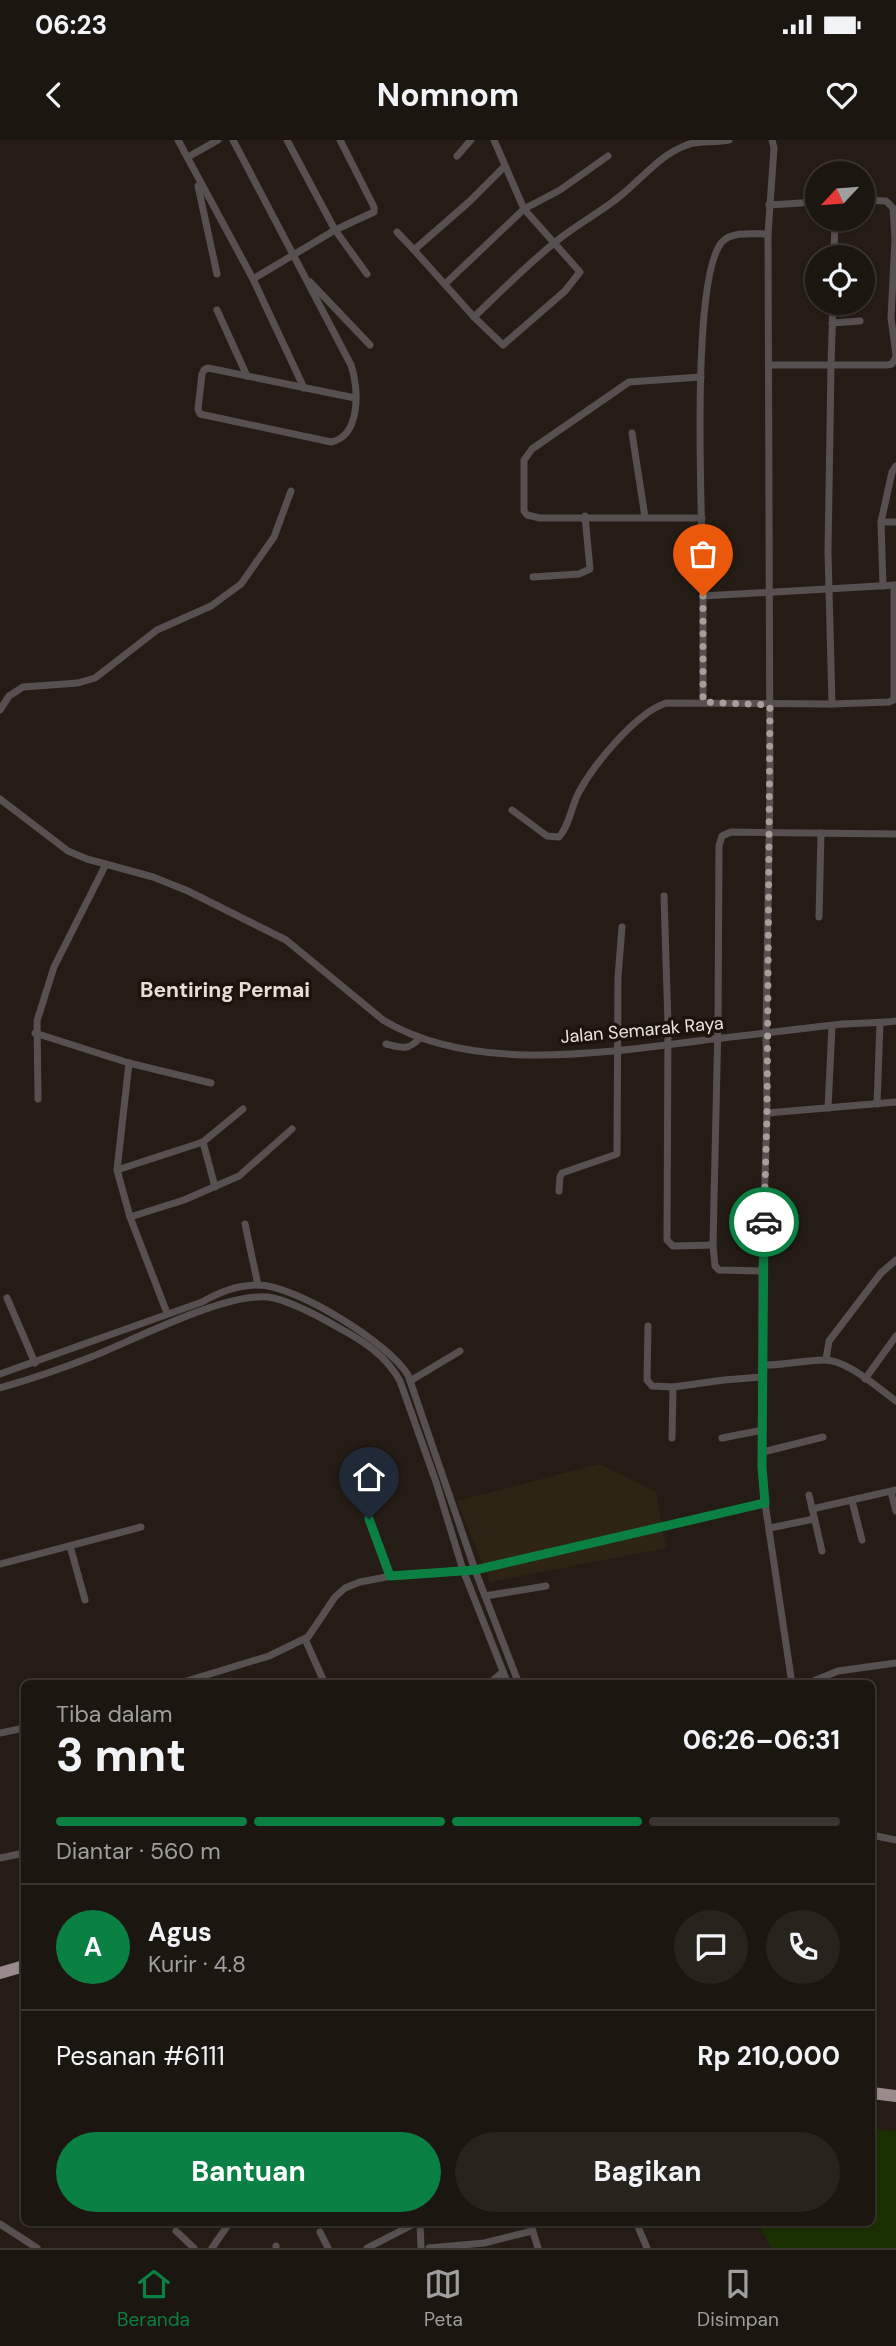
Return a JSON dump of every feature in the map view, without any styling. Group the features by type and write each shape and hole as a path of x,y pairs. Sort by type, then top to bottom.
{"highway":[{"path":"0,1973 21,1967"},
{"path":"875,2093 896,2096"}],"street":[{"path":"178,140 253,279 304,388"},
{"path":"188,157 218,140"},
{"path":"233,140 291,256 351,365 355,383 355,398 352,425 342,438 331,442 200,414 198,410 204,369 208,368 355,398"},
{"path":"287,140 335,230 367,274"},
{"path":"253,279 335,230 372,214 374,209 340,140"},
{"path":"457,156 471,140"},
{"path":"397,232 503,345 565,291 580,272 524,209 494,140"},
{"path":"474,317 554,243 612,203 637,183 653,165 690,143 729,140"},
{"path":"778,140 773,144 768,234 770,705 762,1371 765,1503 791,1680"},
{"path":"445,284 524,209 560,190 608,156"},
{"path":"414,250 504,167"},
{"path":"196,176 217,274"},
{"path":"769,365 892,364 896,356 893,208 886,201 875,201"},
{"path":"769,205 805,203"},
{"path":"703,702 701,377 708,280 719,246 725,239 733,235 768,234"},
{"path":"303,274 370,345"},
{"path":"217,310 247,376"},
{"path":"832,315 828,552 832,704"},
{"path":"832,323 860,321"},
{"path":"701,377 629,382 531,449 524,460 524,511 527,515 540,518 702,518"},
{"path":"632,433 645,517"},
{"path":"883,586 881,522 892,472 896,466"},
{"path":"0,710 9,696 23,687 78,683 95,678 156,629 211,606 241,584 274,537 291,491"},
{"path":"533,577 579,575 590,569 585,516"},
{"path":"881,522 896,522"},
{"path":"512,810 547,835 559,837 580,789 608,751 643,716 666,703 832,704 889,702 895,699 895,585 703,596"},
{"name":"Jalan Semarak Raya","path":"0,799 68,851 153,877 188,891 286,940 383,1020 444,1046 499,1055 619,1051 896,1021"},
{"path":"762,1271 716,1269 713,1245 719,846 722,836 731,832 896,834"},
{"path":"819,917 821,832"},
{"path":"38,1099 35,1033 37,1021 54,967 106,864"},
{"path":"664,895 667,1240 673,1246 713,1245"},
{"path":"559,1191 562,1172 617,1154 618,977 622,927"},
{"path":"877,1104 880,1023"},
{"path":"828,1108 832,1026"},
{"path":"35,1033 129,1063 211,1083"},
{"path":"386,1044 411,1047 420,1038"},
{"path":"129,1063 117,1170 130,1217 167,1314"},
{"path":"767,1113 896,1102"},
{"path":"117,1170 202,1142 243,1109"},
{"path":"130,1217 239,1176 292,1129"},
{"path":"202,1142 215,1187"},
{"path":"245,1224 258,1285"},
{"path":"826,1359 829,1340 881,1273 896,1260"},
{"path":"0,1374 202,1301 227,1289 258,1285 277,1289 324,1310 372,1338 398,1360 410,1381 475,1570 518,1680"},
{"path":"277,1289 277,1300"},
{"path":"0,1388 90,1358 169,1324 251,1298 267,1297 277,1300 347,1332 381,1356 393,1369 406,1397 463,1570 506,1680"},
{"path":"7,1298 35,1363"},
{"path":"648,1326 648,1382 657,1387 724,1380 775,1366 826,1359 839,1362 896,1401"},
{"path":"865,1379 896,1336"},
{"path":"84,1344 90,1358"},
{"path":"410,1381 460,1351"},
{"path":"672,1438 673,1387"},
{"path":"722,1438 763,1430"},
{"path":"763,1452 822,1437"},
{"path":"812,1509 893,1491 896,1511"},
{"path":"809,1495 821,1551"},
{"path":"852,1501 862,1540"},
{"path":"190,1680 269,1656 304,1639 313,1632 335,1597 345,1588 360,1582 390,1576 475,1570 765,1503"},
{"path":"369,1519 390,1576"},
{"path":"770,1528 814,1519"},
{"path":"0,1564 141,1527"},
{"path":"70,1546 85,1600"},
{"path":"485,1596 546,1586"},
{"path":"304,1639 323,1680"},
{"path":"824,1680 896,1663"},
{"path":"493,1680 503,1672"},
{"path":"0,1733 21,1729"},
{"path":"875,1836 896,1840"},
{"path":"0,1858 19,1854"},
{"path":"0,2224 37,2248"},
{"path":"212,2248 227,2226"},
{"path":"367,2248 411,2226"},
{"path":"419,2226 421,2248"},
{"path":"638,2226 647,2248"},
{"path":"429,2248 484,2243 531,2227 538,2248"},
{"path":"176,2231 194,2248"},
{"path":"320,2232 328,2248"}],"shaded area":[{"path":"599,1464 656,1492 666,1548 490,1582 457,1501"}],"green space":[{"path":"875,2129 896,2131 896,2248 771,2248 760,2226 875,2226"}],"way so far":[{"path":"703,596 703,702 770,705 764,1222"}],"district":[{"name":"Bentiring Permai","path":"225,990"}],"route":[{"path":"369,1519 390,1576 475,1570 765,1503 762,1467 764,1222"}]}
